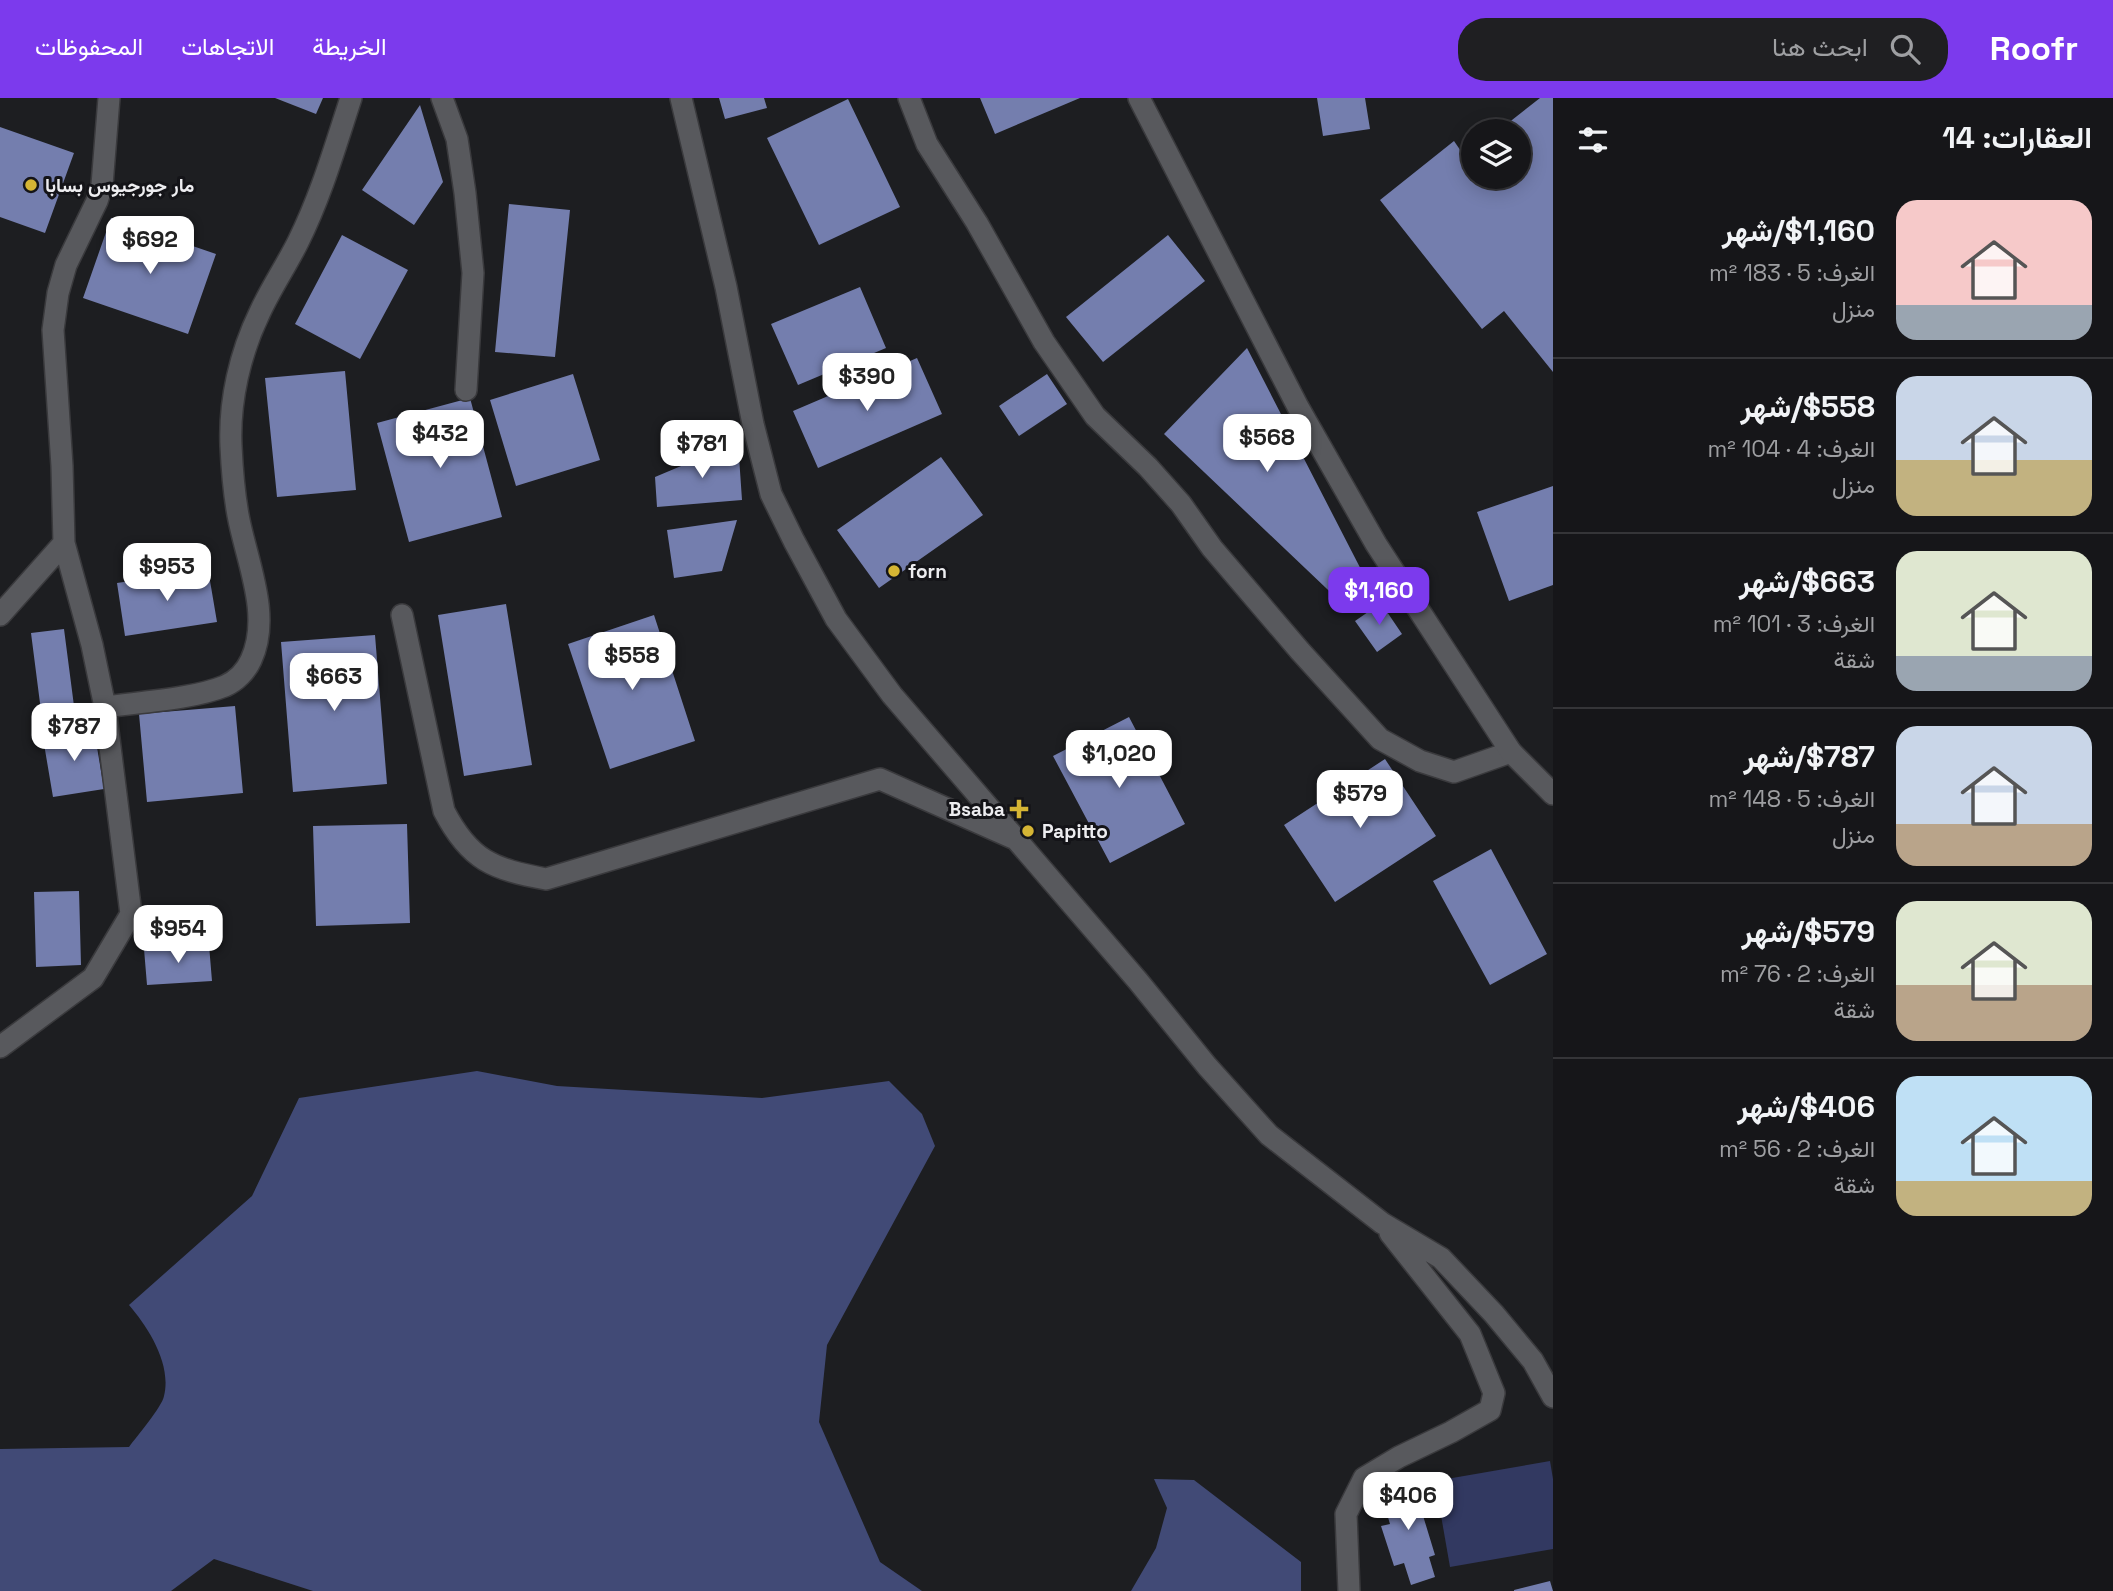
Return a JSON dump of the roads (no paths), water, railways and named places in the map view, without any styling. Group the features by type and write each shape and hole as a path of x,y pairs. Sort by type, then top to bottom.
{"street":[{"path":"0,1047 93,978 131,914 105,707 92,645 64,542 53,330 58,293 66,265 102,185 109,98"},
{"path":"105,707 226,686 239,677 251,661 259,629 258,607 237,513 231,447 234,399 245,350 259,314 298,242 322,186 351,98"},
{"path":"442,98 457,139 466,193 473,273 466,390"},
{"path":"681,98 771,494 836,619 892,695 1138,981 1206,1066 1269,1135 1382,1223 1441,1258 1494,1314 1533,1361 1553,1397"},
{"path":"909,98 927,144 977,223 1044,342 1095,416 1148,467 1181,504 1212,548 1300,651 1381,739 1420,761 1454,772 1511,752"},
{"path":"1139,98 1298,407 1370,533 1511,752 1553,794"},
{"path":"0,614 64,542"},
{"path":"402,615 444,811 472,853 510,872 546,879 880,779 1018,840"},
{"path":"1349,1591 1346,1514 1364,1478 1490,1410 1494,1394 1470,1334 1382,1223"}],"place":[{"name":"مار جورجيوس بسابا","path":"31,185"},
{"name":"forn","path":"894,571"},
{"name":"Bsaba","path":"1019,809"},
{"name":"Papitto","path":"1028,831"}]}
